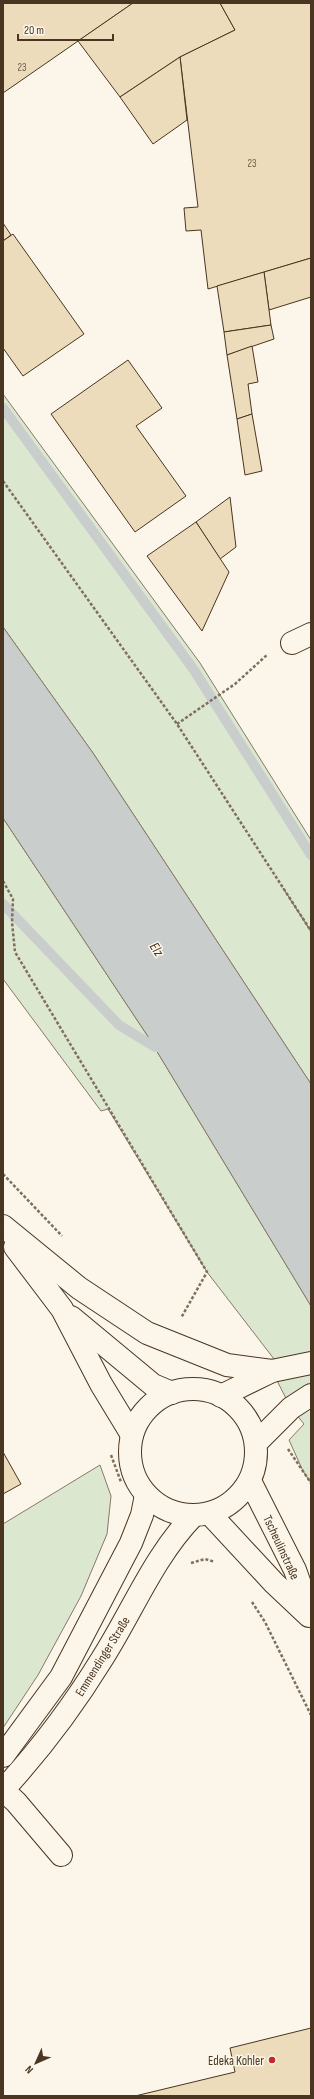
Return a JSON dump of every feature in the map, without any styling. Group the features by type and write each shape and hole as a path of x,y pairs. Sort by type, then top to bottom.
{"main road":[{"path":"3,1226 79,1288 147,1334 227,1365 272,1372"},
{"path":"3,1231 62,1309 101,1384 132,1435"},
{"path":"62,1309 153,1385 172,1393"},
{"path":"221,1396 272,1372 311,1363"},
{"path":"186,1390 207,1390 221,1396 233,1403 243,1413 251,1428 256,1443 256,1458 250,1481 240,1496 226,1507 201,1515 176,1513 160,1506 146,1495 137,1482 131,1467 130,1451 132,1435 142,1415 154,1402 172,1393 186,1390"},
{"path":"256,1443 290,1408 311,1395"},
{"name":"Tscheulinstraße","path":"250,1481 295,1570 311,1616"},
{"name":"Emmendinger Straße","path":"3,1756 61,1677 131,1543 142,1515 146,1495"},
{"name":"Emmendinger Straße","path":"3,1790 31,1760 55,1728 102,1659 160,1559 179,1530 201,1515"},
{"name":"Tscheulinstraße","path":"201,1515 311,1616"},
{"path":"3,1790 16,1802 61,1855"}],"path":[{"path":"3,481 177,724 311,931"},
{"path":"177,724 235,684 270,652 302,638"},
{"path":"3,881 12,899 12,922 15,952 207,1272 180,1320"},
{"path":"3,1174 63,1236"},
{"path":"287,1448 311,1483"},
{"path":"183,1565 205,1559 217,1563"},
{"path":"249,1598 265,1622 311,1715"}],"green space":[{"path":"3,394 200,663 311,840 311,931 283,888 311,932 311,1084 93,753 3,627"},
{"path":"3,818 147,1035 311,1306 311,1483 303,1471 289,1440 304,1424 291,1408 272,1371 274,1359 207,1272 108,1109 101,1111 3,979"},
{"path":"100,1465 111,1496 107,1534 81,1596 38,1675 3,1728 3,1524"}],"water":[{"name":"Elz","path":"3,627 93,753 311,1084 311,1306 147,1035 3,818"}],"building":[{"path":"3,3 133,3 3,93"},
{"path":"133,3 220,3 235,30 180,57 120,97 78,41"},
{"path":"220,3 311,3 311,258 208,289 201,230 186,231 184,208 198,207 180,57 235,30"},
{"path":"180,57 187,120 153,144 120,97"},
{"path":"3,223 11,235 3,241"},
{"path":"13,234 84,334 23,376 3,348 3,241"},
{"path":"311,258 311,297 269,310 264,272"},
{"path":"264,272 271,325 224,332 217,286"},
{"path":"271,325 274,339 227,355 224,332"},
{"path":"252,346 258,382 248,384 252,414 237,419 227,355"},
{"path":"128,360 162,408 136,426 186,496 135,532 51,414"},
{"path":"252,414 262,471 245,475 237,419"},
{"path":"230,497 236,547 220,559 196,522"},
{"path":"196,522 229,572 202,631 147,556"},
{"path":"3,1452 21,1484 3,1494"},
{"name":"Edeka Kohler","path":"311,2028 311,2096 135,2096 235,2072 230,2048"}],"waterway":[{"path":"3,408 194,670 311,855"},
{"path":"3,904 119,1025 155,1047 167,1047"}],"place":[{"name":"Edeka Kohler","path":"272,2060"}]}
